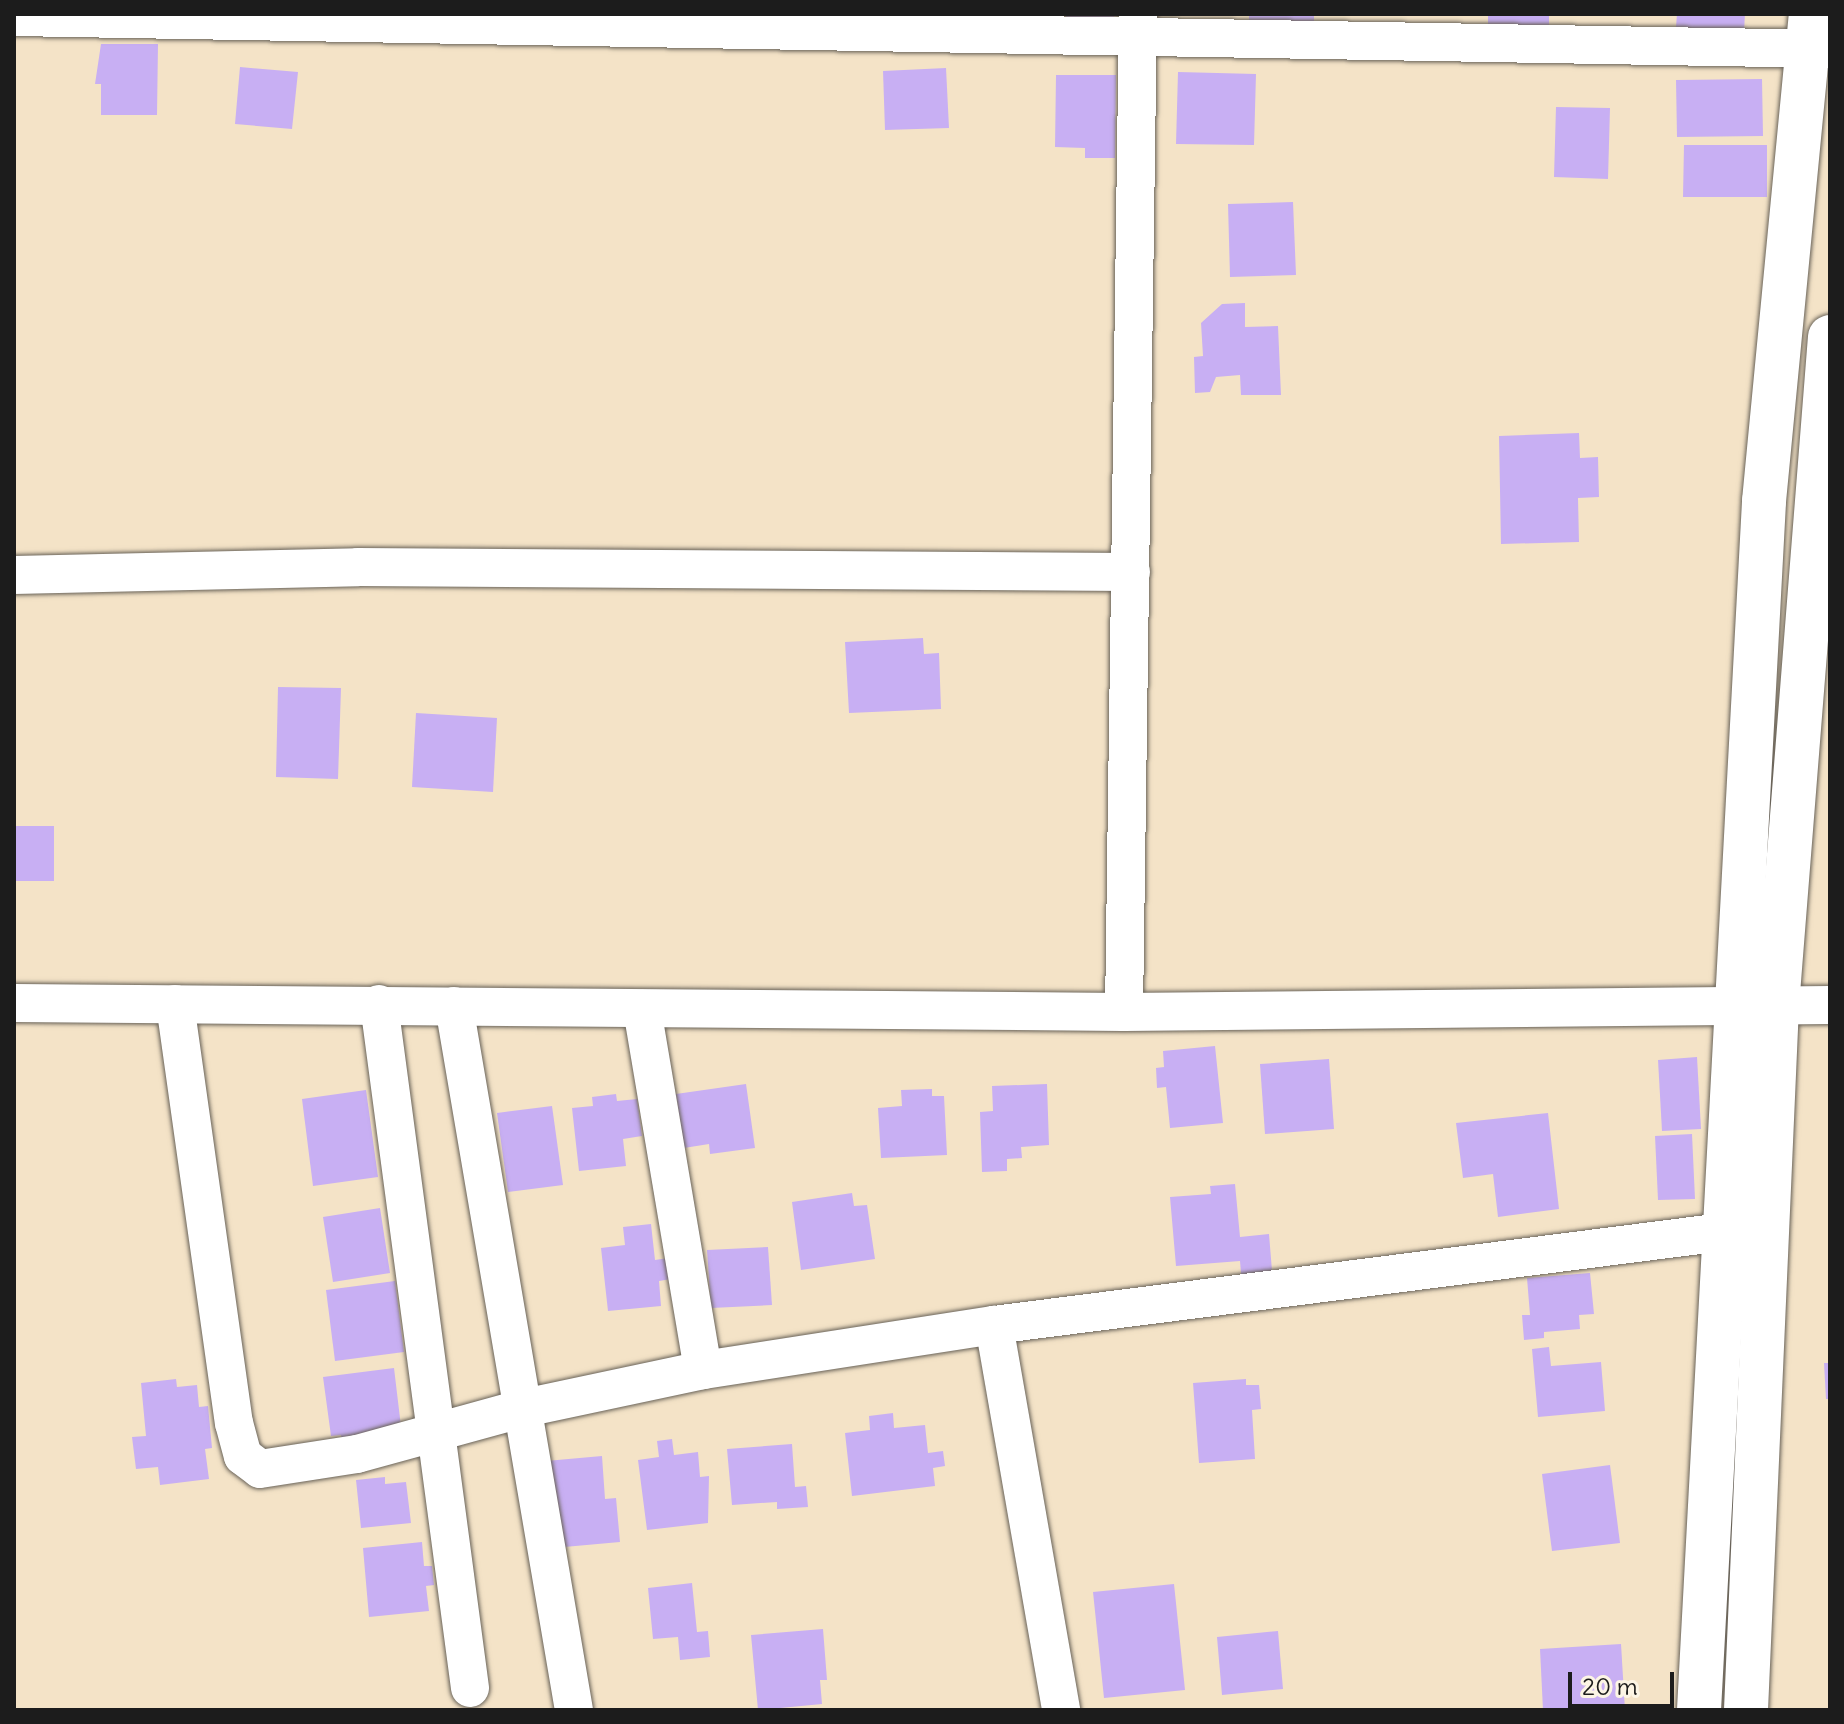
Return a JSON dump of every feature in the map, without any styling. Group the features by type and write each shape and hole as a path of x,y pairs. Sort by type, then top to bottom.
{"main road":[{"path":"1746,1710 1764,501 1816,37"},
{"path":"1699,1710 1723,1232 1756,1005 1830,337"}],"street":[{"path":"14,17 1137,26 1816,37"},
{"path":"1124,1012 1137,26"},
{"path":"14,575 358,567 1131,572"},
{"path":"14,1003 1124,1012 1830,1005"},
{"path":"175,1004 243,1456 260,1469 284,1469 439,1435 520,1409 703,1370 994,1325 1723,1232"},
{"path":"379,1004 439,1435 470,1688"},
{"path":"454,1006 520,1409 574,1710"},
{"path":"642,1009 703,1370"},
{"path":"994,1325 1061,1710"}],"building":[{"path":"1066,14 1115,14 1114,18 1066,17"},
{"path":"1249,14 1314,14 1314,26 1249,25"},
{"path":"1488,14 1549,14 1549,28 1488,27"},
{"path":"1677,14 1745,14 1744,31 1676,27"},
{"path":"101,44 158,44 157,115 101,115 101,84 95,84"},
{"path":"240,67 298,72 292,129 235,124"},
{"path":"946,68 949,128 885,130 883,71"},
{"path":"1178,72 1256,74 1254,145 1176,144"},
{"path":"1056,75 1116,75 1115,158 1085,158 1085,148 1055,147"},
{"path":"1762,79 1763,136 1677,137 1676,80"},
{"path":"1556,107 1610,108 1608,179 1554,177"},
{"path":"1684,145 1767,145 1767,197 1683,197"},
{"path":"1293,202 1296,275 1230,277 1228,204"},
{"path":"1245,303 1245,327 1278,326 1281,395 1241,395 1240,375 1216,377 1210,392 1195,393 1194,357 1203,356 1201,323 1222,304"},
{"path":"1579,433 1580,458 1598,457 1599,497 1578,498 1579,542 1501,544 1499,436"},
{"path":"923,638 924,654 939,653 941,709 849,713 845,642"},
{"path":"278,687 341,688 338,779 276,777"},
{"path":"416,713 497,718 493,792 412,787"},
{"path":"14,826 54,826 54,881 14,881"},
{"path":"1215,1046 1223,1123 1170,1128 1166,1087 1157,1088 1156,1068 1164,1067 1163,1051"},
{"path":"1697,1057 1701,1129 1662,1131 1658,1060"},
{"path":"1329,1059 1334,1129 1265,1134 1260,1064"},
{"path":"746,1084 755,1148 710,1154 709,1144 684,1148 676,1094"},
{"path":"1047,1084 1049,1145 1021,1147 1022,1158 1007,1159 1007,1171 982,1172 980,1112 993,1111 992,1086"},
{"path":"932,1089 932,1096 944,1096 947,1155 881,1158 878,1108 902,1106 901,1090"},
{"path":"366,1090 378,1177 313,1186 302,1099"},
{"path":"616,1094 617,1101 637,1099 642,1136 623,1139 626,1166 579,1171 572,1108 593,1106 592,1097"},
{"path":"552,1106 563,1185 508,1192 497,1113"},
{"path":"1548,1113 1559,1209 1498,1217 1493,1174 1463,1178 1456,1123"},
{"path":"1692,1134 1695,1199 1658,1200 1655,1136"},
{"path":"1235,1184 1240,1237 1269,1234 1273,1283 1242,1285 1240,1261 1176,1266 1170,1197 1211,1194 1210,1186"},
{"path":"852,1193 854,1206 867,1205 875,1259 801,1270 792,1202"},
{"path":"380,1208 390,1273 333,1282 323,1217"},
{"path":"651,1224 655,1260 668,1258 671,1279 659,1281 661,1306 608,1311 601,1248 625,1245 623,1227"},
{"path":"768,1247 772,1305 711,1308 707,1250"},
{"path":"1590,1273 1594,1314 1579,1315 1580,1329 1544,1332 1544,1338 1524,1340 1522,1315 1530,1315 1527,1278"},
{"path":"395,1281 404,1352 335,1361 326,1290"},
{"path":"1549,1347 1551,1366 1601,1362 1605,1411 1538,1417 1532,1349"},
{"path":"1824,1363 1830,1363 1830,1399 1826,1399"},
{"path":"394,1368 402,1435 343,1450 341,1435 331,1436 323,1377"},
{"path":"176,1379 177,1387 197,1385 199,1407 208,1406 212,1448 205,1449 209,1479 160,1485 158,1467 136,1469 132,1437 146,1436 141,1383"},
{"path":"1246,1379 1246,1385 1259,1385 1261,1409 1252,1410 1255,1459 1199,1463 1193,1383"},
{"path":"893,1413 894,1428 925,1425 928,1453 943,1451 945,1466 933,1468 935,1486 852,1496 845,1433 870,1430 869,1416"},
{"path":"672,1439 674,1455 698,1452 700,1477 709,1476 708,1523 647,1530 638,1460 659,1457 657,1441"},
{"path":"792,1444 795,1487 806,1486 808,1507 777,1509 777,1502 732,1505 727,1449"},
{"path":"602,1456 605,1499 616,1498 620,1542 553,1548 546,1461"},
{"path":"1610,1465 1620,1543 1552,1551 1542,1474"},
{"path":"385,1477 385,1484 406,1482 411,1523 361,1528 356,1480"},
{"path":"422,1542 424,1566 432,1566 434,1585 426,1586 429,1611 369,1617 363,1548"},
{"path":"692,1583 697,1632 708,1631 710,1657 680,1660 678,1637 653,1639 648,1588"},
{"path":"1174,1584 1185,1690 1104,1698 1093,1592"},
{"path":"823,1629 827,1680 820,1680 822,1704 758,1710 751,1635"},
{"path":"1278,1631 1283,1689 1222,1695 1217,1637"},
{"path":"1621,1644 1625,1710 1543,1710 1540,1649"}]}
